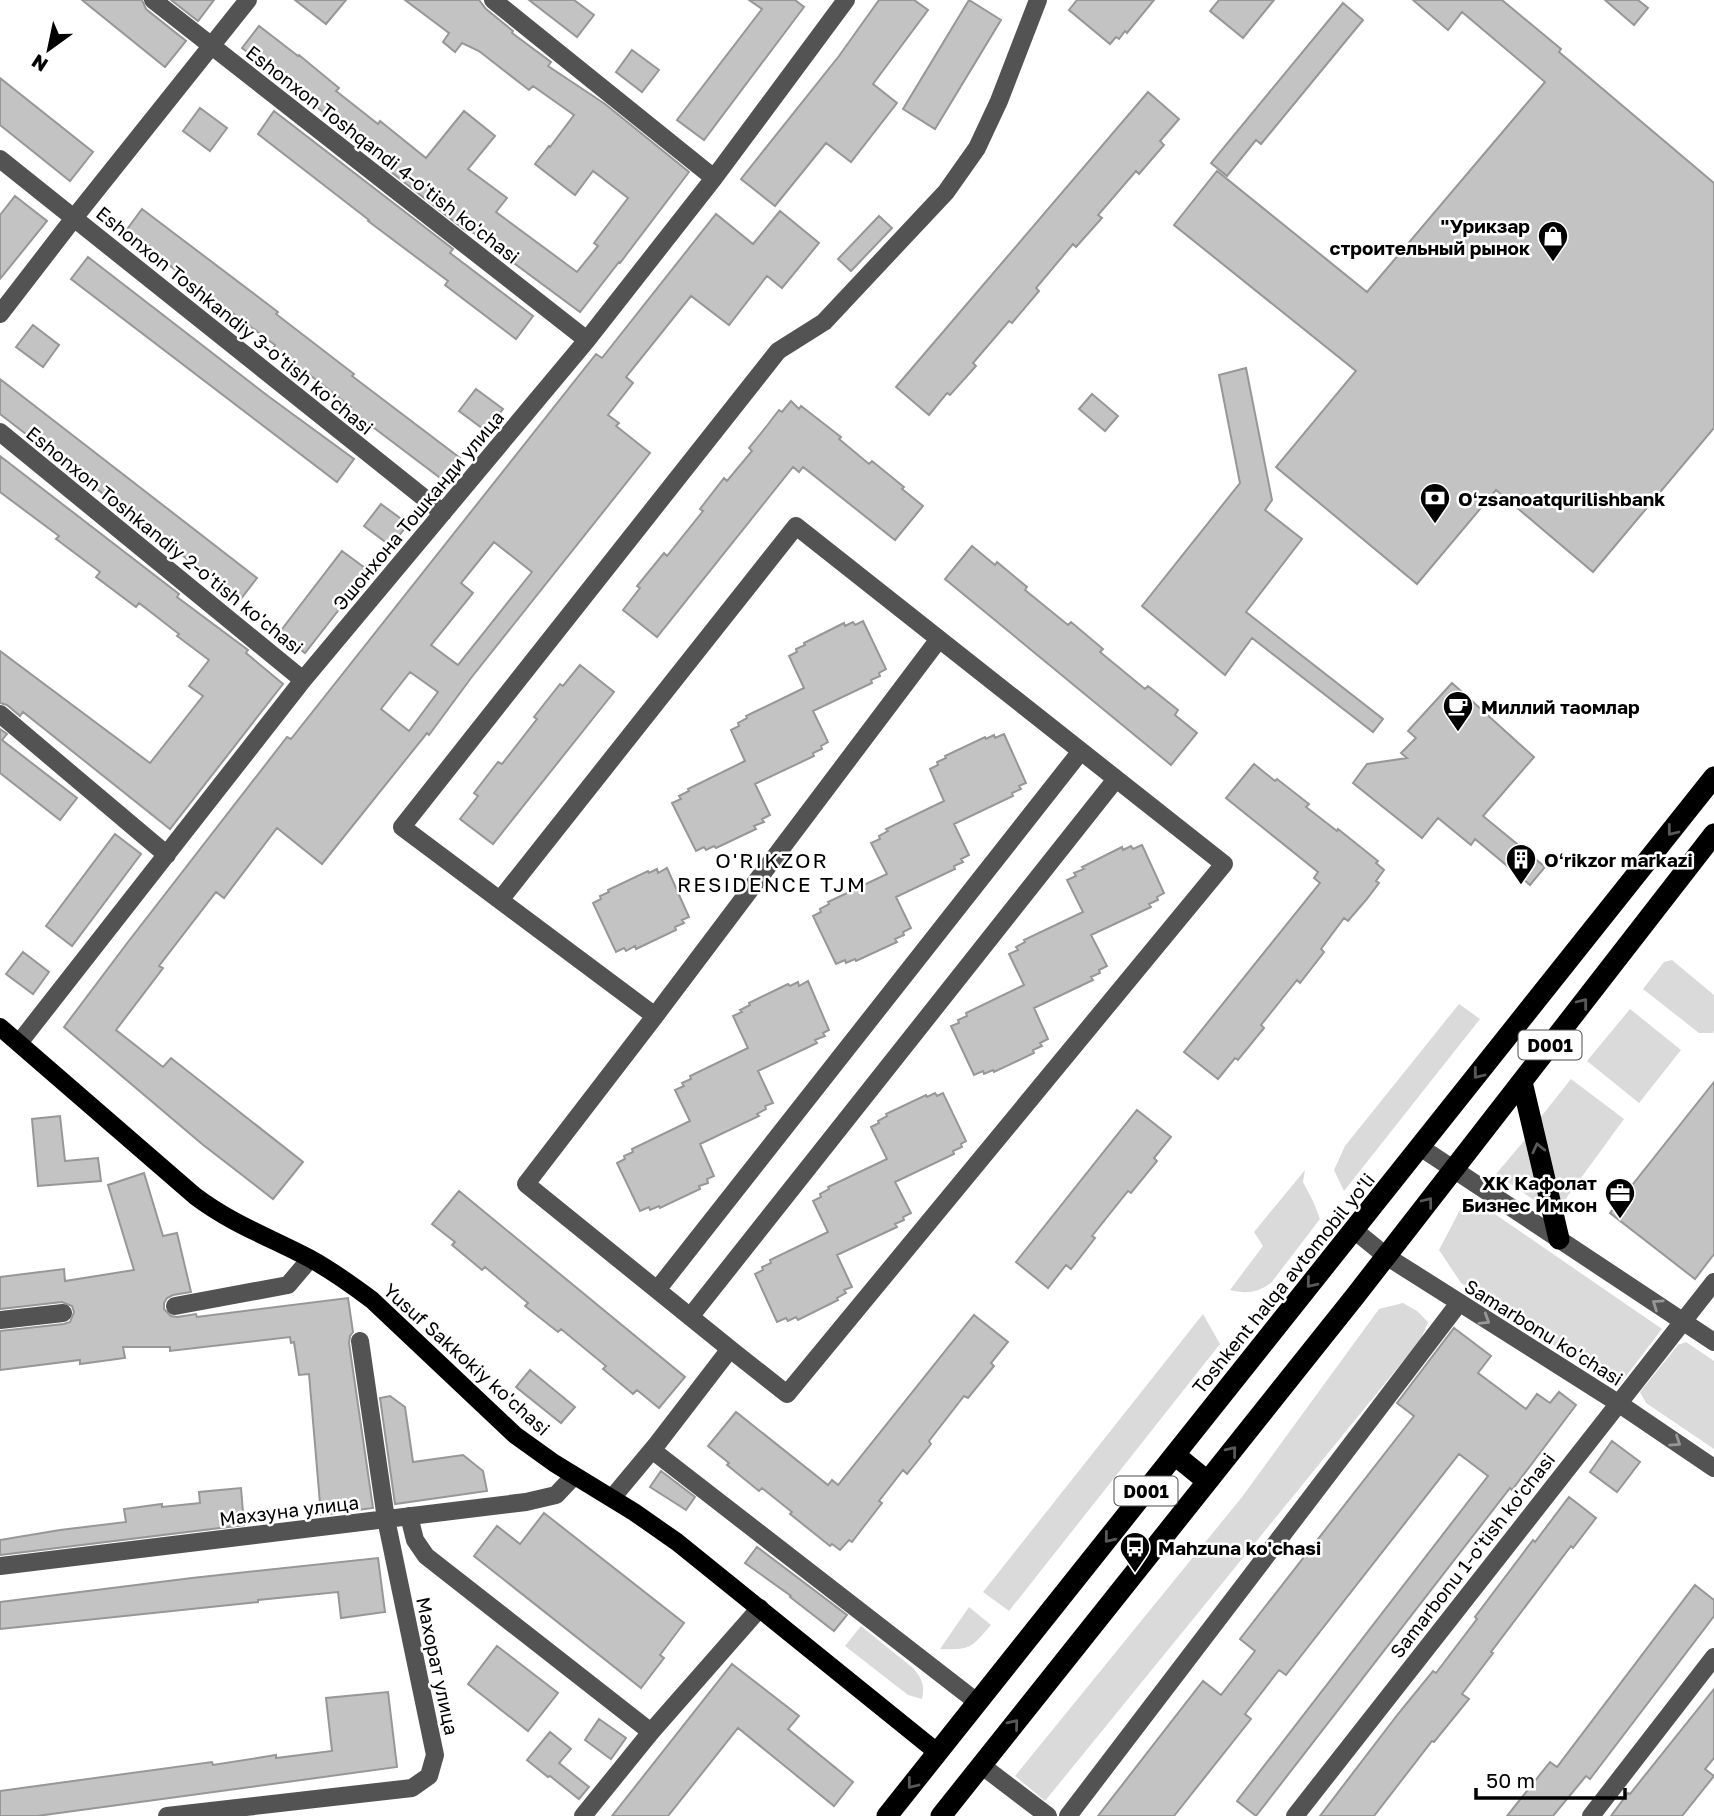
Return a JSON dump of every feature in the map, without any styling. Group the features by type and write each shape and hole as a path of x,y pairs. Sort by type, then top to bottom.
{"highway":[{"name":"Toshkent halqa avtomobil yo'li","path":"887,1816 1714,777"},
{"name":"D001","path":"941,1816 1386,1256 1714,834"},
{"path":"1522,1082 1559,1239"},
{"path":"1175,1455 1207,1482"}],"main road":[{"name":"Yusuf Sakkokiy ko'chasi","path":"7,1036 202,1202 243,1227 310,1259 372,1300 515,1435 677,1542 937,1752"}],"street":[{"name":"Eshonxon Toshqandi 4-o'tish ko'chasi","path":"153,0 587,340"},
{"path":"0,314 248,0"},
{"path":"493,0 714,178"},
{"name":"Эшонхона Тошканди улица","path":"7,1036 167,855 303,680 587,340 714,178 844,0"},
{"path":"655,1016 402,827 778,351 824,322 946,192 977,148 999,101 1038,0"},
{"name":"Eshonxon Toshkandiy 3-o'tish ko'chasi","path":"0,159 443,513"},
{"name":"Eshonxon Toshkandiy 2-o'tish ko'chasi","path":"0,432 303,680"},
{"path":"500,900 796,526 1224,864 787,1394 526,1184 939,639"},
{"path":"0,714 167,855"},
{"path":"657,1290 1081,751"},
{"path":"690,1317 1116,779"},
{"path":"1420,1147 1714,1342"},
{"name":"Samarbonu ko'chasi","path":"1354,1230 1386,1256 1618,1403 1714,1468"},
{"path":"175,1306 288,1285 310,1259"},
{"name":"Samarbonu 1-o'tish ko'chasi","path":"1295,1816 1714,1282"},
{"path":"1068,1816 1459,1303"},
{"path":"0,1320 63,1312"},
{"name":"Махорат улица","path":"167,1816 412,1788 429,1776 435,1755 386,1519 360,1341"},
{"path":"612,1498 730,1349"},
{"path":"652,1450 977,1702"},
{"name":"Махзуна улица","path":"0,1566 527,1502 556,1496 574,1476"},
{"path":"409,1516 415,1540 426,1556 651,1732"},
{"path":"583,1816 651,1732 760,1608"},
{"path":"1591,1816 1714,1657"},
{"path":"981,1765 1048,1816"}],"shaded area":[{"path":"1672,960 1714,995 1713,1033 1699,1033 1643,989 1664,962"},
{"path":"1459,1004 1480,1019 1344,1191 1334,1170 1345,1146"},
{"path":"1630,1009 1681,1050 1639,1103 1587,1061"},
{"path":"1571,1079 1624,1119 1559,1208 1540,1118"},
{"path":"1528,1136 1547,1209 1496,1174"},
{"path":"1305,1170 1303,1182 1320,1219 1271,1283 1251,1292 1230,1290 1263,1246 1254,1232"},
{"path":"1476,1201 1662,1329 1617,1388 1461,1283 1439,1250 1462,1206"},
{"path":"1403,1303 1417,1311 1428,1322 1421,1339 1045,1801 1015,1776 1242,1497 1379,1309"},
{"path":"1203,1314 1220,1344 1009,1611 983,1592"},
{"path":"1686,1342 1714,1361 1714,1449 1646,1403 1640,1392 1678,1345"},
{"path":"969,1607 991,1625 970,1646 940,1649"},
{"path":"861,1626 913,1668 921,1679 922,1699 908,1695 845,1646"}],"building":[{"path":"82,0 142,0 146,9 186,41 165,67"},
{"path":"171,0 214,0 198,21"},
{"path":"295,0 346,0 326,24"},
{"path":"405,0 479,0 513,31 512,33 551,62 548,66 605,104 689,172 580,312 468,229 466,231 242,48 259,26 339,88 336,91 378,124 380,121 426,158 464,111 495,136 468,169 507,198 496,212 577,272 598,246 594,243 628,198 593,171 575,195 535,164 574,115 533,86 529,90 479,51 462,43 455,52 443,42 449,33"},
{"path":"529,0 574,0 594,15 577,37"},
{"path":"749,0 795,0 804,7 704,140 677,120 762,9"},
{"path":"879,0 914,0 928,10 873,84 897,103 851,162 826,143 775,206 741,179 839,56"},
{"path":"969,0 1001,20 935,129 903,109"},
{"path":"1077,0 1154,0 1127,33 1125,31 1119,39 1116,37 1110,44 1069,10"},
{"path":"1219,0 1274,0 1243,38 1210,11"},
{"name":"\"Урикзар строительный рынок","path":"1413,0 1502,0 1561,49 1559,52 1714,183 1714,428 1593,572 1496,490 1417,584 1276,467 1356,371 1174,225 1217,171 1367,292 1545,82 1462,12 1448,30"},
{"path":"1605,0 1638,0 1648,8 1634,25"},
{"path":"1343,3 1363,20 1261,144 1256,140 1227,176 1211,163"},
{"path":"632,50 659,70 642,92 616,72"},
{"path":"0,78 93,152 70,181 0,125"},
{"path":"1148,92 1179,119 1160,141 1164,145 1139,174 1136,171 1098,215 1102,218 1076,247 1073,244 1036,288 1039,291 973,363 976,366 950,395 947,393 929,415 896,387"},
{"path":"200,108 227,128 210,151 183,131"},
{"path":"274,111 453,249 450,253 533,316 516,339 445,285 448,281 258,134"},
{"path":"15,196 47,221 0,279 0,215"},
{"path":"142,209 278,312 276,314 354,374 352,376 460,458 443,480 349,409 351,407 274,347 275,345 125,232"},
{"path":"780,211 819,243 782,288 767,276 729,325 691,296 626,377 633,383 608,415 619,423 616,426 650,453 471,678 429,735 427,733 322,864 277,828 224,898 216,892 159,966 163,968 116,1030 163,1067 171,1058 303,1162 273,1199 202,1144 64,1027 287,737 291,739 596,354 602,358 716,214 753,244","holes":["494,542 532,572 458,665 431,645 473,593 461,583","410,672 438,692 409,731 381,709"]},
{"path":"879,216 892,228 851,271 838,259"},
{"path":"88,257 354,459 337,482 71,279"},
{"path":"33,325 59,345 43,367 16,347"},
{"path":"1246,368 1272,500 1265,510 1302,539 1246,612 1383,719 1373,732 1252,638 1225,675 1142,606 1240,483 1219,375"},
{"path":"0,379 257,578 240,600 0,414"},
{"path":"476,389 503,409 486,431 459,411"},
{"path":"1092,394 1118,416 1105,431 1079,409"},
{"path":"791,401 841,437 839,439 869,464 872,461 923,506 895,540 803,467 799,472 793,467 657,637 623,610 640,588 637,586 664,553 667,556 703,511 700,509 724,478 727,481 752,451 749,448 779,410 782,412"},
{"path":"0,456 179,594 177,597 248,650 246,653 283,684 170,829 23,712 20,716 7,705 0,703 0,651 150,763 203,696 189,686 209,660 139,603 136,607 96,577 100,572 56,539 59,536 0,492"},
{"path":"381,504 408,524 391,546 364,526"},
{"path":"972,546 995,565 997,562 1027,587 1025,590 1068,625 1071,622 1103,649 1100,652 1145,689 1148,686 1178,710 1175,715 1197,733 1171,765 945,579"},
{"path":"342,551 369,571 305,653 279,633"},
{"path":"863,621 886,669 871,680 872,683 813,711 828,742 813,753 814,756 755,784 770,815 762,819 764,822 754,826 756,829 716,848 714,846 706,850 704,847 696,851 672,803 681,799 679,796 689,791 688,789 745,761 731,730 739,726 738,723 747,718 746,716 804,688 789,656 797,652 796,649 844,623 845,626 853,622 855,625"},
{"path":"580,665 614,692 493,844 460,819 478,796 474,793 498,762 502,764 560,684 563,686"},
{"path":"1452,683 1534,757 1483,816 1545,867 1530,885 1475,839 1471,845 1438,818 1422,838 1353,783 1367,764 1407,758 1401,753 1416,738 1408,731"},
{"path":"0,729 7,734 2,740 77,798 60,820 0,773"},
{"path":"1004,734 1026,783 1012,793 1013,796 954,824 969,855 954,866 955,869 896,897 911,928 895,939 897,942 856,961 855,959 846,963 845,960 836,964 813,916 821,912 820,909 829,904 828,902 887,874 871,843 880,839 879,836 888,831 886,829 944,801 930,769 938,765 937,762 985,737 986,739 994,735 995,738"},
{"path":"1254,764 1309,804 1306,807 1378,861 1376,863 1384,870 1376,881 1379,883 1366,900 1348,921 1344,918 1321,949 1324,952 1300,983 1297,980 1261,1025 1264,1028 1238,1060 1235,1058 1218,1079 1184,1052 1320,883 1314,878 1318,872 1226,798"},
{"path":"115,834 141,854 72,946 46,926"},
{"path":"1142,845 1164,893 1149,904 1151,907 1091,935 1107,966 1091,977 1093,980 1034,1008 1048,1039 1040,1043 1042,1046 1033,1050 1034,1053 994,1072 993,1070 984,1074 983,1071 974,1075 951,1026 959,1023 958,1020 967,1016 966,1013 1024,985 1009,954 1018,950 1016,947 1025,942 1024,940 1083,912 1067,880 1076,876 1074,873 1122,847 1123,850 1131,846 1133,849"},
{"path":"667,868 689,917 675,927 676,930 636,949 635,946 616,952 593,903 601,899 600,896 609,892 608,890 648,871 649,873 657,869 658,873"},
{"path":"23,952 49,972 33,994 6,974"},
{"path":"808,981 829,1030 823,1033 825,1036 815,1040 817,1043 758,1071 773,1103 765,1106 766,1109 757,1114 759,1116 700,1144 714,1176 707,1179 708,1183 660,1208 659,1206 650,1210 649,1207 640,1211 617,1163 633,1152 632,1149 690,1121 675,1090 684,1086 682,1083 691,1079 690,1076 748,1048 733,1016 742,1012 740,1010 750,1005 749,1003 788,984 790,986 798,982 799,986"},
{"path":"1714,1082 1714,1254 1695,1279 1610,1213"},
{"path":"935,1093 937,1096 943,1093 966,1141 961,1144 962,1147 953,1151 954,1154 895,1182 911,1213 895,1224 897,1227 837,1255 852,1287 844,1290 846,1293 837,1298 838,1300 798,1320 796,1317 777,1322 755,1274 771,1263 770,1260 828,1232 813,1201 821,1197 820,1194 829,1189 828,1187 887,1159 871,1127 879,1123 886,1114"},
{"path":"1137,1110 1171,1137 1154,1158 1157,1161 1131,1193 1128,1191 1092,1236 1095,1238 1071,1269 1066,1265 1048,1288 1016,1262"},
{"path":"60,1116 65,1161 98,1158 101,1181 38,1186 32,1119"},
{"path":"144,1173 163,1236 177,1233 191,1292 167,1298 164,1309 171,1316 196,1314 197,1317 348,1298 353,1332 349,1343 373,1508 321,1515 309,1374 299,1375 294,1342 291,1343 290,1337 170,1351 170,1347 123,1347 125,1358 80,1364 80,1360 0,1370 0,1331 64,1324 70,1322 74,1312 72,1306 62,1302 0,1309 0,1277 64,1269 65,1281 134,1270 108,1185"},
{"path":"459,1191 685,1377 659,1408 637,1390 633,1394 603,1369 606,1366 561,1329 558,1332 525,1306 528,1303 485,1267 482,1270 452,1245 455,1242 432,1224"},
{"path":"974,1315 1008,1342 991,1363 994,1366 968,1398 964,1396 907,1474 903,1470 852,1542 849,1540 840,1550 832,1544 830,1546 762,1488 759,1491 708,1446 736,1412 828,1485 832,1480 838,1485"},
{"path":"1454,1328 1491,1356 1478,1373 1526,1409 1537,1394 1550,1403 1559,1392 1576,1405 1256,1816 1237,1801 1488,1476 1459,1454 1286,1675 1279,1670 1245,1714 1251,1719 1174,1816 1098,1816 1203,1681 1221,1695 1255,1651 1240,1639 1414,1416 1397,1403"},
{"path":"530,1370 575,1407 561,1423 516,1387"},
{"path":"390,1396 405,1407 413,1462 463,1455 483,1471 487,1491 395,1504 380,1398"},
{"path":"1612,1441 1640,1462 1617,1492 1590,1472"},
{"path":"661,1471 695,1497 686,1510 650,1487"},
{"path":"241,1488 244,1525 0,1555 0,1540 126,1522 124,1509 200,1503 199,1492"},
{"path":"1569,1497 1596,1518 1573,1548 1571,1546 1491,1652 1493,1653 1462,1694 1469,1699 1434,1742 1432,1741 1374,1816 1320,1816 1398,1714 1433,1671 1436,1673 1533,1540 1535,1542"},
{"path":"544,1513 684,1623 660,1655 664,1658 641,1688 474,1556 497,1526 520,1544"},
{"path":"757,1547 847,1615 834,1631 745,1563"},
{"path":"378,1558 385,1612 341,1618 338,1592 0,1629 0,1602"},
{"path":"1695,1585 1714,1600 1714,1616 1590,1779 1586,1776 1553,1816 1507,1816 1550,1762 1557,1767"},
{"path":"497,1646 558,1693 528,1731 468,1684"},
{"path":"732,1664 799,1716 788,1729 853,1782 834,1806 738,1728 668,1816 612,1816"},
{"path":"1714,1689 1714,1758 1705,1769 1714,1776 1682,1816 1611,1816 1628,1793 1630,1794"},
{"path":"388,1692 397,1767 37,1816 0,1816 0,1791 212,1762 213,1765 276,1755 276,1758 332,1751 326,1698"},
{"path":"599,1719 626,1738 611,1759 585,1740"},
{"path":"550,1732 571,1749 559,1763 589,1787 579,1799 527,1760"}],"place":[{"name":"\"Урикзар строительный рынок","path":"1553,263"},
{"name":"Oʻzsanoatqurilishbank","path":"1435,525"},
{"name":"Миллий таомлар","path":"1458,733"},
{"name":"Oʻrikzor markazi","path":"1521,886"},
{"name":"ХК Кафолат Бизнес Имкон","path":"1620,1220"},
{"name":"Mahzuna ko'chasi","path":"1135,1574"}],"district":[{"name":"O'RIKZOR RESIDENCE TJM","path":"772,872"}]}
